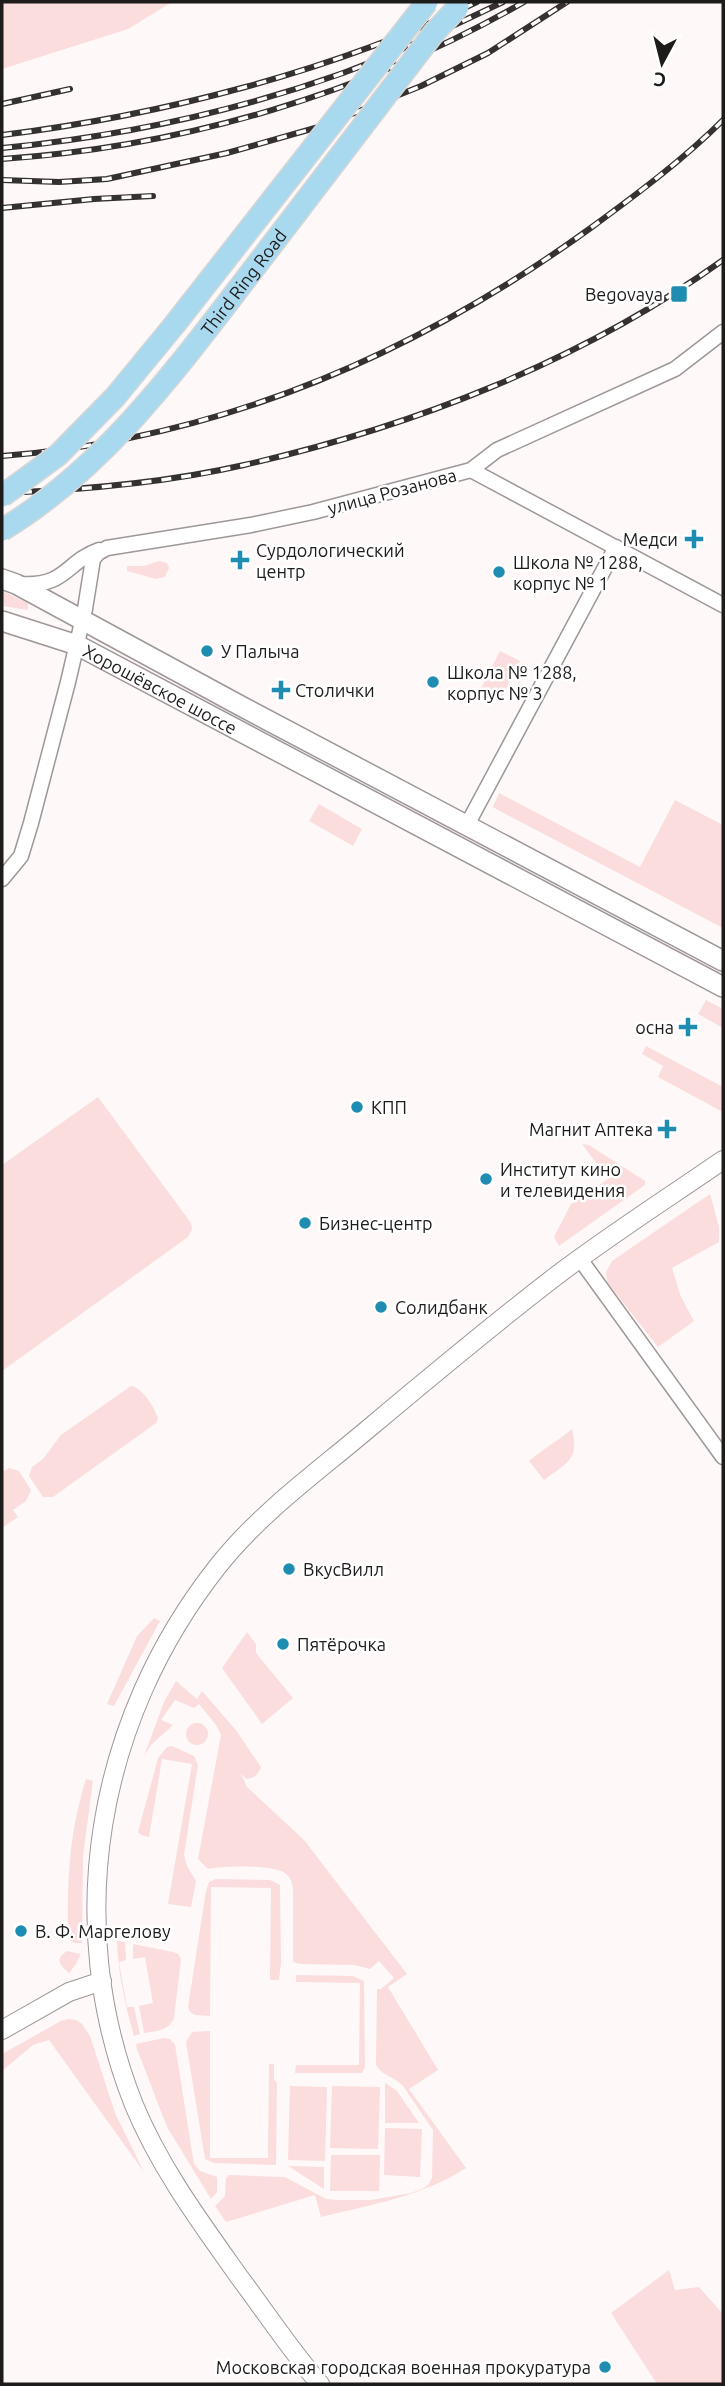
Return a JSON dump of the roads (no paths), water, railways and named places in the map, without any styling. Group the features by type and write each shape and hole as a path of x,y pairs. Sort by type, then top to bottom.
{"main road":[{"name":"Third Ring Road","path":"2,496 58,455 115,397 427,2"},
{"name":"Third Ring Road","path":"2,530 81,471 137,416 433,34 458,7"},
{"path":"9,581 83,620"},
{"name":"Хорошёвское шоссе","path":"83,620 723,961"},
{"path":"2,621 77,645"},
{"path":"2,629 42,634 77,645"},
{"name":"Хорошёвское шоссе","path":"77,645 723,987"}],"street":[{"name":"улица Розанова","path":"9,581 29,585 52,581 92,553 107,548 251,526 471,470 497,450 675,369 723,332"},
{"path":"471,470 723,606"},
{"path":"467,825 616,547"},
{"path":"83,620 93,559 107,548"},
{"name":"Хорошёвское шоссе","path":"77,645 83,620"},
{"path":"2,879 21,856 77,645"},
{"path":"320,2384 200,2222 166,2169 126,2080 102,1981 97,1946 96,1900 103,1819 114,1771 141,1693 154,1665 190,1604 220,1563 267,1514 491,1326 580,1259 723,1160"},
{"path":"580,1259 723,1457"},
{"path":"2,2030 69,1992 102,1981"}],"railway":[{"path":"2,135 122,116 244,87 364,49 477,2"},
{"path":"2,148 132,130 260,100 363,65 503,2"},
{"path":"2,159 70,153 138,142 272,110 337,89 401,63 524,2"},
{"path":"2,180 59,182 107,179 227,153 322,126 421,86 488,53 567,2"},
{"path":"2,104 70,89"},
{"path":"2,456 82,446 161,431 238,410 313,383 386,351 457,314 525,273 643,189 723,120"},
{"path":"2,208 153,196"},
{"path":"2,493 93,488 184,477 244,465 370,431 494,386 554,359 669,296 723,260"}],"place":[{"name":"Begovaya","path":"679,294"},
{"name":"Медси","path":"694,539"},
{"name":"Сурдологический центр","path":"240,560"},
{"name":"Школа № 1288, корпус № 1","path":"499,572"},
{"name":"У Палыча","path":"207,651"},
{"name":"Школа № 1288, корпус № 3","path":"433,682"},
{"name":"Столички","path":"281,690"},
{"name":"осна","path":"688,1027"},
{"name":"КПП","path":"357,1107"},
{"name":"Магнит Аптека","path":"667,1129"},
{"name":"Институт кино и телевидения","path":"486,1179"},
{"name":"Бизнес-центр","path":"305,1223"},
{"name":"Солидбанк","path":"381,1307"},
{"name":"ВкусВилл","path":"289,1569"},
{"name":"Пятёрочка","path":"283,1644"},
{"name":"В. Ф. Маргелову","path":"21,1931"},
{"name":"Московская городская военная прокуратура","path":"605,2367"}]}
